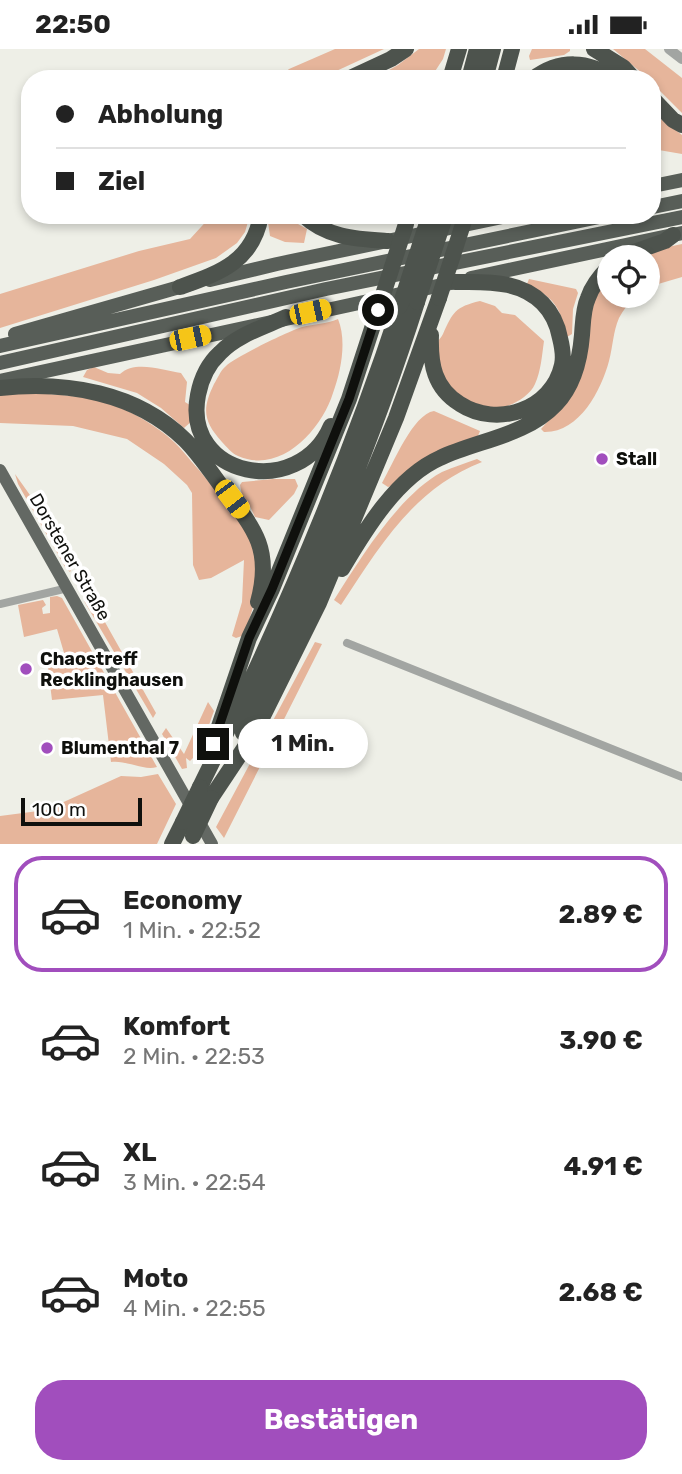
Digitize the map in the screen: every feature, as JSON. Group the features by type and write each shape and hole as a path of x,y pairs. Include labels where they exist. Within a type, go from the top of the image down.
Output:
{"highway":[{"path":"367,70 406,49"},
{"path":"452,70 458,49"},
{"path":"471,70 477,49"},
{"path":"487,70 493,49"},
{"path":"506,70 512,49"},
{"path":"594,49 626,70"},
{"path":"548,70 569,63 603,70"},
{"path":"661,106 682,125"},
{"path":"661,184 682,180"},
{"path":"661,205 682,201"},
{"path":"661,221 682,217"},
{"path":"180,287 218,274 235,262 253,238 258,224"},
{"path":"314,224 329,233 388,241"},
{"path":"206,793 219,723 249,638 322,469 353,388 406,224"},
{"path":"191,840 206,793 299,574 370,394 400,306 434,224"},
{"path":"206,793 271,673 356,472 417,302 435,224"},
{"path":"172,844 183,822 255,732 319,603 392,429 463,224"},
{"path":"0,339 180,287 469,224"},
{"path":"0,346 286,282 566,224"},
{"path":"0,363 326,289 647,224"},
{"path":"654,245 678,234"},
{"path":"0,381 678,234"},
{"path":"432,320 430,355 441,389 473,411 504,416 531,406 546,394 554,383 562,364 563,351 554,316 547,306 536,297 510,285 455,282"},
{"path":"319,603 389,499 423,467 441,457 515,431 544,415 556,403 566,391 577,368 587,299 597,282"},
{"path":"286,317 220,352 202,379 196,413 200,432 216,454 239,469 260,473 277,472 310,454 327,435 371,330"},
{"path":"0,388 32,386 113,396 150,413 186,442 256,534 264,559 263,583 249,627 249,638"}],"main road":[{"name":"Dorstener Straße","path":"0,470 212,844"}],"street":[{"path":"669,49 682,59"},
{"path":"0,604 68,588"},
{"path":"347,643 682,777"}],"shaded area":[{"path":"335,49 384,49 338,70 289,69"},
{"path":"419,49 446,49 436,70 389,70"},
{"path":"532,49 570,51 564,55 530,60"},
{"path":"613,49 645,49 682,78 682,113 661,92 661,70 638,70"},
{"path":"661,119 682,135 682,154 661,150"},
{"path":"204,224 247,224 237,243 216,258 0,328 0,294 139,251 190,239"},
{"path":"268,224 298,224 307,229 304,243 285,242 270,236"},
{"path":"682,244 682,277 660,283 660,249"},
{"path":"529,279 576,289 578,293 573,309 572,334 567,337 557,308 547,296 527,284"},
{"path":"597,292 597,308 625,308 615,329 605,373 594,397 578,418 568,426 544,432 541,429 549,420"},
{"path":"480,301 495,306 502,313 515,315 544,341 539,374 531,390 520,400 491,409 465,400 448,384 437,364 437,343 453,315 460,308"},
{"path":"338,319 342,356 333,393 320,421 298,445 284,454 254,460 233,453 211,428 206,415 210,393 222,370 239,357 286,334 302,327"},
{"path":"94,367 108,373 120,374 141,367 181,373 187,382 185,402 190,405 192,421 184,428 161,408 137,393 83,377 87,370"},
{"path":"27,392 80,397 118,407 154,426 183,452 238,520 255,553 258,574 256,596 242,636 232,636 242,602 244,560 211,578 199,580 193,565 192,493 187,485 164,464 127,439 73,426 0,423 0,393"},
{"path":"434,411 480,431 478,436 388,487 382,483 404,441 426,414"},
{"path":"477,459 482,462 436,487 417,504 400,521 341,605 334,600 382,529 411,496 442,472"},
{"path":"15,474 52,526 74,565 70,572 18,484"},
{"path":"295,479 298,486 294,494 269,520 255,517 247,500 243,500 240,485 242,482"},
{"path":"50,597 62,598 157,767 146,768 111,762 103,695 52,700 48,668 67,663 57,629 24,637 18,605 43,600 46,605 42,608 43,614 50,613"},
{"path":"92,599 156,713 153,718 84,601"},
{"path":"315,642 322,644 224,838 216,827"},
{"path":"208,702 214,711 205,737 195,756 190,761 186,758 187,768 182,769 162,734 166,728 184,754"},
{"path":"158,774 176,804 157,844 0,844 0,816 46,810 121,776"}],"place":[{"name":"Stall","path":"602,459"},
{"name":"Chaostreff Recklinghausen","path":"26,669"},
{"name":"Blumenthal 7","path":"47,748"}],"route":[{"path":"213,744 249,638 272,589 349,399 378,310"}]}
